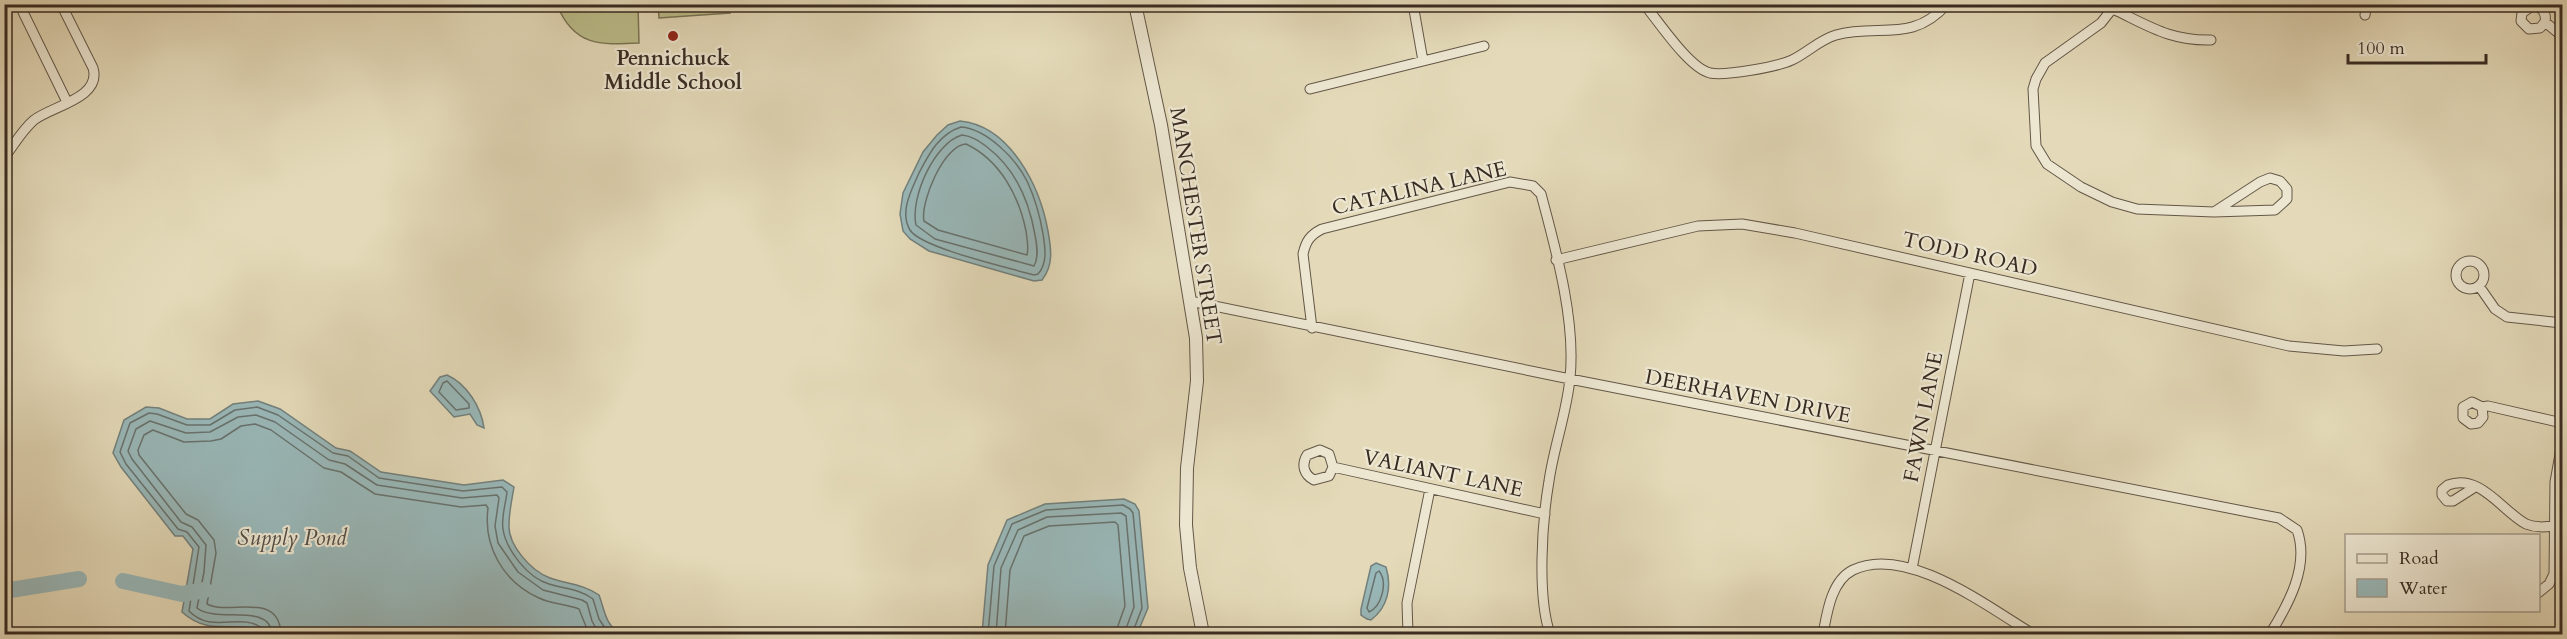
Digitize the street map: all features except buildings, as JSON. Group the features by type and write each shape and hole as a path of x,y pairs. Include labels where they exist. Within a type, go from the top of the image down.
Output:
{"street":[{"path":"22,4 23,12 67,102"},
{"path":"4,158 32,122 89,90 94,80 94,74 61,4"},
{"name":"MANCHESTER STREET","path":"1135,4 1161,125 1196,338 1197,366 1186,474 1186,525 1190,568 1203,634"},
{"path":"1413,4 1424,61"},
{"path":"1644,4 1695,65 1713,74 1784,63 1822,41 1842,34 1911,29 1934,18 1947,4"},
{"path":"2365,15 2367,4"},
{"path":"2211,40 2174,37 2114,6 2101,22 2045,63 2036,79 2034,89 2034,131 2040,155 2057,172 2081,187 2124,206 2137,209 2214,212 2275,210 2286,199 2287,189 2280,181 2265,179 2214,212"},
{"path":"2545,22 2562,36"},
{"path":"1310,89 1484,46"},
{"name":"CATALINA LANE","path":"1312,328 1304,254 1306,243 1312,234 1322,229 1500,184 1522,182 1533,186 1541,194 1570,320 1570,379 1549,481 1545,514 1542,598 1550,634"},
{"name":"TODD ROAD","path":"1556,260 1698,226 1742,224 1795,233 2289,346 2344,351 2377,349"},
{"name":"FAWN LANE","path":"1912,568 1970,273"},
{"path":"2479,286 2494,309 2507,317 2517,320 2562,323"},
{"name":"DEERHAVEN DRIVE","path":"1190,301 1312,328 2270,516 2289,523 2297,530 2301,550 2293,593 2270,634"},
{"path":"2482,407 2488,406 2562,423"},
{"path":"2540,591 2549,584 2554,574 2555,482 2562,443"},
{"name":"VALIANT LANE","path":"1333,467 1545,514"},
{"path":"2475,487 2492,496 2526,524 2543,528 2555,526"},
{"path":"1408,634 1407,603 1430,489"},
{"path":"1823,634 1829,601 1841,581 1852,570 1874,565 1912,568 1954,586 2033,634"}],"green space":[{"path":"557,5 638,5 639,43 600,43 580,36 571,29"},
{"path":"658,5 730,5 730,13 659,18"}],"water":[{"path":"960,121 978,125 994,134 1008,146 1030,178 1044,214 1050,244 1050,262 1042,280 1034,281 929,251 910,239 903,231 900,214 903,193 923,152 948,125"},
{"path":"447,375 461,384 472,397 480,412 484,428 477,425 470,414 454,417 430,391 440,377"},
{"name":"Supply Pond","path":"258,401 280,409 336,448 350,451 381,472 464,485 503,480 514,487 509,525 512,541 522,556 543,575 599,595 609,622 621,634 262,634 243,627 214,626 193,620 182,612 193,549 183,536 175,536 121,467 113,453 124,420 146,407 159,408 187,419 210,419 233,404"},
{"path":"1124,499 1135,504 1139,511 1148,608 1137,634 982,634 988,565 1007,520 1045,504"},
{"path":"1376,563 1386,567 1389,582 1385,603 1371,620 1361,615 1361,609 1371,566"}],"waterway":[{"path":"4,591 79,579"},
{"path":"123,581 182,594 205,590"}],"place":[{"name":"Pennichuck Middle School","path":"673,36"}]}
